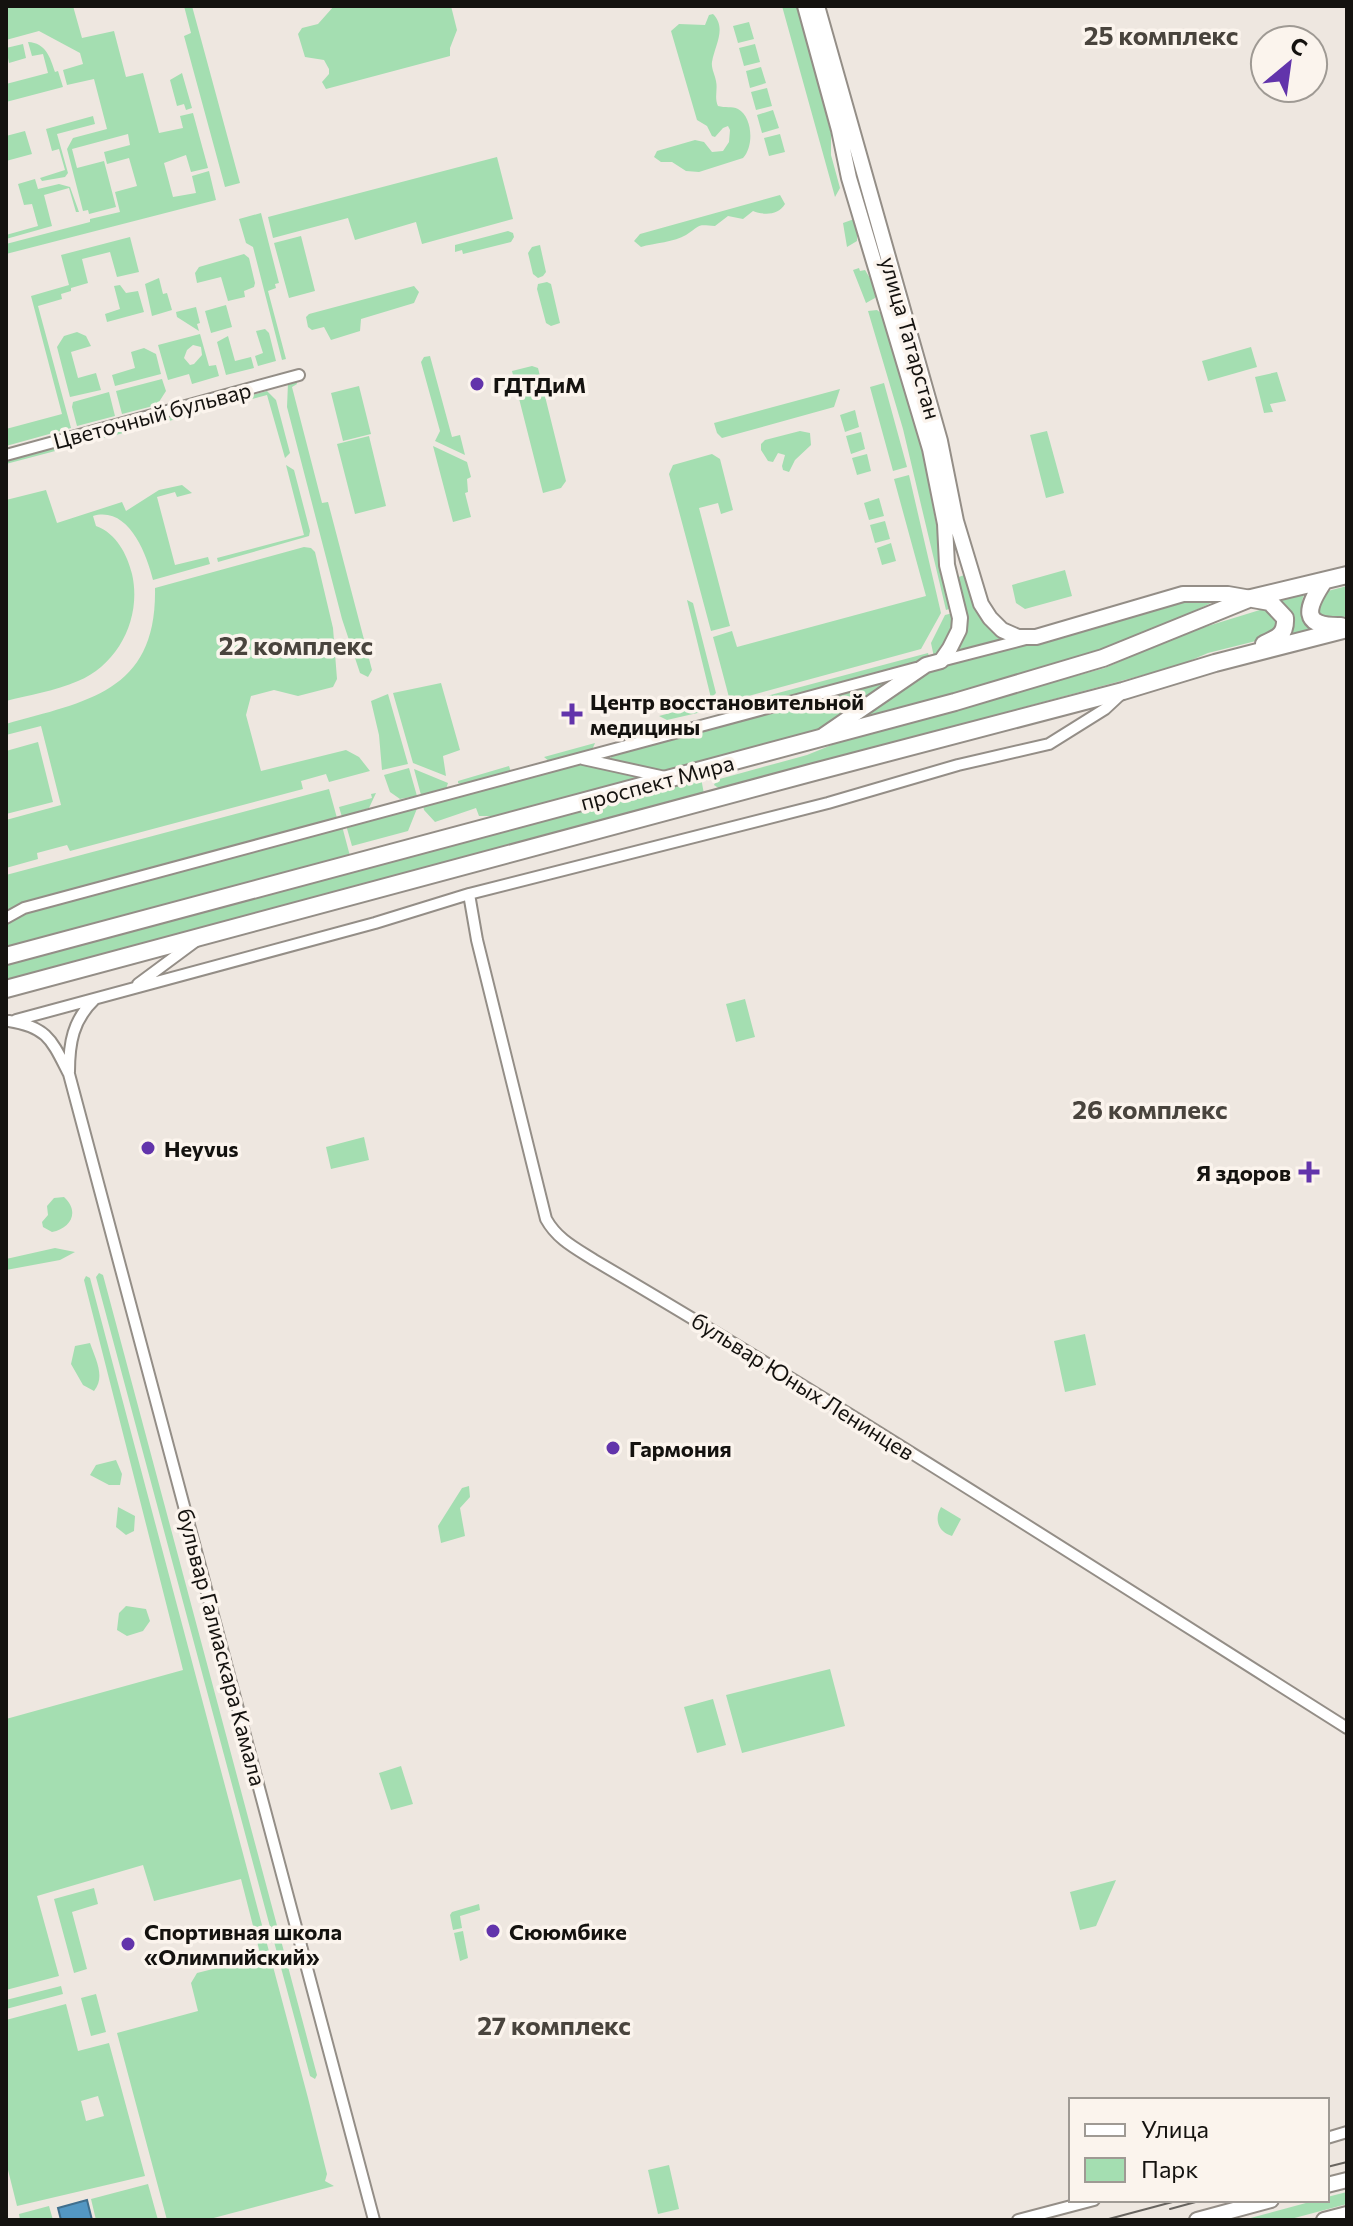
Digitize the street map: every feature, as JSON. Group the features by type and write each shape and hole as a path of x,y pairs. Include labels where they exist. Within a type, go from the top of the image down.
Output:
{"main road":[{"name":"проспект Мира","path":"6,956 819,739 1103,658 1251,598 1347,575"},
{"path":"1324,581 1312,598 1310,613 1315,622 1323,627 1347,628"},
{"path":"1215,663 1279,638 1283,632 1285,618 1281,611 1270,602 1251,598"},
{"name":"проспект Мира","path":"6,989 1123,691 1347,628"},
{"path":"716,766 710,773 708,784 715,793 724,796"}],"street":[{"name":"улица Татарстан","path":"805,6 849,178 930,449 945,524 947,565 960,618 956,638 933,663"},
{"name":"улица Татарстан","path":"817,6 940,441 956,521 981,604 1002,630 1018,637 1036,637"},
{"name":"Цветочный бульвар","path":"6,455 299,375"},
{"path":"947,565 959,570 970,561"},
{"path":"6,918 24,908 1036,637 1183,594 1228,594 1251,598"},
{"path":"819,739 933,663"},
{"path":"8,1022 375,923 469,894 828,803 958,765 1049,744 1105,709 1123,691"},
{"path":"578,758 671,778"},
{"name":"бульвар Юных Ленинцев","path":"469,894 477,940 546,1219 553,1231 1172,1615 1347,1728"},
{"path":"133,987 203,936"},
{"path":"69,1074 69,1050 78,1017 95,999"},
{"path":"8,1022 38,1028 55,1047 69,1074"},
{"name":"бульвар Галиаскара Камала","path":"69,1074 374,2220"},
{"path":"1018,2220 1086,2202"},
{"path":"1197,2220 1264,2202"},
{"path":"1324,2220 1347,2214"}],"green space":[{"path":"73,6 82,38 114,31 126,77 143,73 159,133 183,128 180,116 193,113 208,168 191,172 186,155 164,163 173,197 196,193 192,176 209,171 216,200 6,254 6,244 120,212 115,192 137,186 129,158 107,164 104,152 130,145 128,134 72,149 77,168 104,161 116,207 89,214 88,210 83,211 67,149 73,138 107,129 94,79 67,85 63,70 83,64 80,53 39,31 6,40 6,8"},
{"path":"184,6 192,6 240,183 225,187 184,36 191,33"},
{"path":"334,6 451,6 457,30 450,56 326,89 322,82 329,69 324,60 305,57 298,34 302,28 318,24"},
{"path":"782,6 797,6 831,133 831,155 840,188 835,197"},
{"path":"713,14 720,31 712,64 717,103 718,106 736,108 747,118 749,147 743,158 699,172 686,171 672,162 661,162 654,157 657,151 695,140 704,142 712,152 723,151 729,142 730,130 728,126 723,128 715,137 707,126 697,120 671,31 679,24 705,25 709,15"},
{"path":"749,22 754,39 738,43 733,26"},
{"path":"28,42 39,45 46,52 55,72 58,71 63,87 6,102 6,84 48,73 43,54 32,56"},
{"path":"23,44 26,58 9,63 6,48"},
{"path":"755,44 760,62 744,66 739,48"},
{"path":"761,67 766,83 750,88 746,71"},
{"path":"182,73 192,108 186,110 184,104 177,106 170,80"},
{"path":"767,88 772,106 756,110 751,92"},
{"path":"773,110 779,128 762,133 757,115"},
{"path":"93,116 95,124 57,134 68,173 65,177 42,181 40,178 65,170 59,149 52,151 46,129"},
{"path":"25,131 32,154 6,161 6,136"},
{"path":"780,134 785,152 769,156 764,138"},
{"path":"497,157 513,219 422,244 416,222 355,240 348,218 273,238 268,217"},
{"path":"35,179 38,189 59,184 70,187 79,212 76,212 69,188 44,195 52,226 6,239 6,235 38,226 32,204 24,205 18,184"},
{"path":"780,195 785,204 774,213 753,211 743,219 728,216 715,226 699,226 670,241 641,247 634,241 640,234"},
{"path":"261,213 279,283 268,291 286,359 282,360 253,247 246,243 239,219"},
{"path":"857,218 857,241 847,247 843,223"},
{"path":"508,231 513,233 511,242 463,254 462,250 455,252 455,245"},
{"path":"301,236 315,291 289,298 274,243"},
{"path":"130,237 139,272 117,277 110,252 82,259 88,283 61,294 62,299 38,306 71,428 6,446 6,429 62,414 31,296 69,285 61,255"},
{"path":"540,245 546,272 538,278 533,274 528,253 532,247"},
{"path":"244,254 249,258 255,283 254,287 244,291 245,297 228,301 221,277 197,283 195,273 199,267"},
{"path":"859,268 860,271 865,270 877,290 875,298 866,303 853,270"},
{"path":"159,278 172,310 152,316 145,284"},
{"path":"538,284 551,284 560,323 551,326 546,323 537,289"},
{"path":"120,285 126,293 138,291 144,312 107,322 105,314 120,309 114,286"},
{"path":"414,286 419,292 414,303 361,319 360,331 331,340 324,327 312,330 308,327 306,317 309,314"},
{"path":"226,305 232,327 211,333 205,311"},
{"path":"196,307 199,331 177,317 176,312"},
{"path":"877,310 882,314 922,449 952,608 946,610 903,429 868,311"},
{"path":"265,329 269,333 276,361 258,366 255,356 263,353 256,331"},
{"path":"77,332 86,336 91,346 71,352 78,378 96,373 101,390 70,397 57,347 64,336"},
{"path":"200,334 209,366 216,365 219,376 192,384 189,374 168,380 158,345","holes":["193,345 201,347 202,355 190,365 184,358 187,350"]},
{"path":"228,336 235,361 251,357 254,368 226,375 217,342"},
{"path":"1251,347 1257,367 1208,381 1202,361"},
{"path":"144,348 156,354 161,374 115,386 112,375 135,368 131,352"},
{"path":"430,356 452,437 460,435 465,455 435,441 440,431 421,362 424,357"},
{"path":"532,366 538,368 566,481 561,488 543,493 512,371"},
{"path":"1277,372 1286,401 1270,404 1273,412 1264,413 1255,377"},
{"path":"162,379 166,391 157,405 122,414 116,391"},
{"path":"296,380 297,384 292,387 322,503 328,502 372,670 368,677 360,673 342,619 287,407 288,383"},
{"path":"884,383 907,467 893,471 870,387"},
{"path":"359,386 371,434 343,441 331,393"},
{"path":"840,389 834,407 722,438 717,433 714,423"},
{"path":"267,391 276,400 290,453 285,458 267,395 6,464 6,461"},
{"path":"109,392 115,416 77,426 73,402"},
{"path":"855,410 859,427 845,432 840,415"},
{"path":"800,431 810,433 811,445 795,460 789,472 782,466 785,455 778,453 773,462 768,461 761,450 765,440"},
{"path":"1047,431 1064,493 1046,498 1030,435"},
{"path":"861,432 865,449 851,454 846,436"},
{"path":"369,436 386,506 355,514 337,444"},
{"path":"433,446 467,462 471,477 467,479 468,492 465,493 471,517 453,522"},
{"path":"712,454 720,459 733,510 721,514 718,503 699,508 730,626 711,631 669,474 673,465"},
{"path":"867,454 871,471 857,475 852,458"},
{"path":"286,465 294,470 309,536 218,562 217,558 304,535"},
{"path":"909,475 941,613 921,649 730,701 713,637 732,631 737,647 926,596 894,479"},
{"path":"182,485 192,493 177,497 175,492 157,497 175,565 208,557 210,564 153,580 146,557 126,524 105,515 93,516 96,526 120,545 132,574 134,606 124,637 116,651 93,673 60,688 6,701 6,500 46,490 57,523 122,502 126,511 159,490"},
{"path":"879,498 884,516 869,520 864,503"},
{"path":"885,521 890,539 875,543 870,525"},
{"path":"891,543 896,561 882,565 877,548"},
{"path":"304,547 315,552 333,628 337,679 333,687 298,696 274,690 251,696 246,715 261,771 346,750 359,757 370,771 329,782 326,774 301,781 303,789 70,851 67,845 37,853 38,859 6,868 6,820 61,805 41,726 6,735 6,724 90,698 130,671 144,650 153,623 155,588"},
{"path":"1065,570 1072,596 1025,609 1016,603 1012,585"},
{"path":"967,574 986,623 1008,640 955,653 963,636 956,578"},
{"path":"1347,586 1347,616 1331,620 1318,615 1315,605 1324,592"},
{"path":"1306,590 1303,612 1315,631 1287,638 1290,616 1278,600"},
{"path":"687,600 693,603 716,693 711,698"},
{"path":"1213,602 1150,632 1078,660 857,720 930,669 1159,607"},
{"path":"1269,609 1280,623 1268,638 1208,653 1180,665 720,789 714,785 716,780 807,755 849,738 1105,668 1182,634"},
{"path":"953,613 951,632 934,657 931,643 945,615"},
{"path":"928,653 930,659 738,712 729,706"},
{"path":"899,678 829,727 663,772 610,759 612,755"},
{"path":"441,683 460,750 443,756 446,776 413,763 393,693"},
{"path":"388,694 408,764 382,770 379,735 371,701"},
{"path":"715,701 719,703 719,708 667,720 659,716"},
{"path":"38,742 53,802 6,814 6,751"},
{"path":"595,743 592,750 550,762 544,757"},
{"path":"579,763 642,777 500,816 479,816 476,808 435,822 424,810 423,805"},
{"path":"509,766 511,772 463,785 458,783 458,781"},
{"path":"409,768 417,796 400,799 390,792 384,775"},
{"path":"414,769 448,783 446,789 421,795"},
{"path":"701,778 704,794 6,981 6,964"},
{"path":"329,789 337,818 21,904 6,913 6,875"},
{"path":"376,793 369,808 342,817 339,807 372,798 371,794"},
{"path":"418,806 408,831 352,846 346,825"},
{"path":"342,826 350,856 6,948 6,923 25,911"},
{"path":"745,999 755,1037 736,1042 726,1004"},
{"path":"364,1137 369,1160 331,1169 326,1147"},
{"path":"64,1197 72,1208 71,1219 64,1227 52,1232 43,1227 42,1222 48,1215 47,1206 54,1198"},
{"path":"55,1248 75,1252 60,1260 6,1270 6,1259"},
{"path":"99,1273 103,1275 317,2075 315,2079 310,2076 96,1277"},
{"path":"86,1276 90,1278 308,2098 327,2174 325,2181 334,2186 206,2220 167,2220 117,2033 198,2011 191,1983 197,1973 261,1957 241,1879 154,1901 143,1865 37,1896 59,1976 6,1990 6,1719 183,1670 84,1280"},
{"path":"1085,1334 1096,1385 1065,1392 1054,1341"},
{"path":"90,1343 99,1374 94,1391 83,1385 71,1364 75,1346"},
{"path":"116,1460 122,1474 120,1485 109,1485 90,1475 96,1465"},
{"path":"469,1486 470,1497 460,1508 465,1536 441,1543 438,1526 462,1488"},
{"path":"118,1507 135,1516 134,1531 126,1535 116,1527"},
{"path":"941,1507 961,1519 952,1536 943,1531 939,1524"},
{"path":"126,1606 146,1609 150,1621 143,1631 127,1636 117,1630 119,1613"},
{"path":"830,1669 845,1726 742,1753 726,1695"},
{"path":"713,1699 726,1745 697,1753 684,1707"},
{"path":"401,1766 413,1804 391,1810 379,1773"},
{"path":"1116,1880 1096,1926 1080,1930 1070,1892"},
{"path":"94,1888 98,1904 72,1912 87,1969 74,1973 54,1899"},
{"path":"479,1904 480,1910 460,1916 462,1928 453,1930 452,1912"},
{"path":"463,1931 468,1958 460,1961 454,1933"},
{"path":"61,1986 63,1994 6,2009 6,2000"},
{"path":"96,1994 106,2032 91,2036 81,1998"},
{"path":"66,2004 78,2051 109,2043 145,2176 17,2206 6,2162 6,2020","holes":["98,2096 104,2116 86,2121 81,2101"]},
{"path":"669,2165 679,2209 658,2214 648,2170"},
{"path":"148,2184 158,2220 96,2220 91,2199"},
{"path":"1347,2192 1347,2204 1287,2220 1243,2220 1310,2202 1329,2202 1329,2196"},
{"path":"49,2206 53,2220 20,2220 19,2214"}],"water":[{"path":"87,2200 92,2220 61,2220 58,2208"}],"tram line":[{"path":"1329,2166 1347,2162"},
{"path":"1105,2220 1172,2202"},
{"path":"1170,2209 1196,2202"}],"place":[{"name":"ГДТДиМ","path":"477,384"},
{"name":"Центр восстановительной медицины","path":"572,714"},
{"name":"Heyvus","path":"148,1148"},
{"name":"Я здоров","path":"1309,1172"},
{"name":"Гармония","path":"613,1448"},
{"name":"Сююмбике","path":"493,1931"},
{"name":"Спортивная школа «Олимпийский»","path":"128,1944"}],"district":[{"name":"25 комплекс","path":"1161,34"},
{"name":"22 комплекс","path":"296,644"},
{"name":"26 комплекс","path":"1150,1108"},
{"name":"27 комплекс","path":"554,2024"}]}
